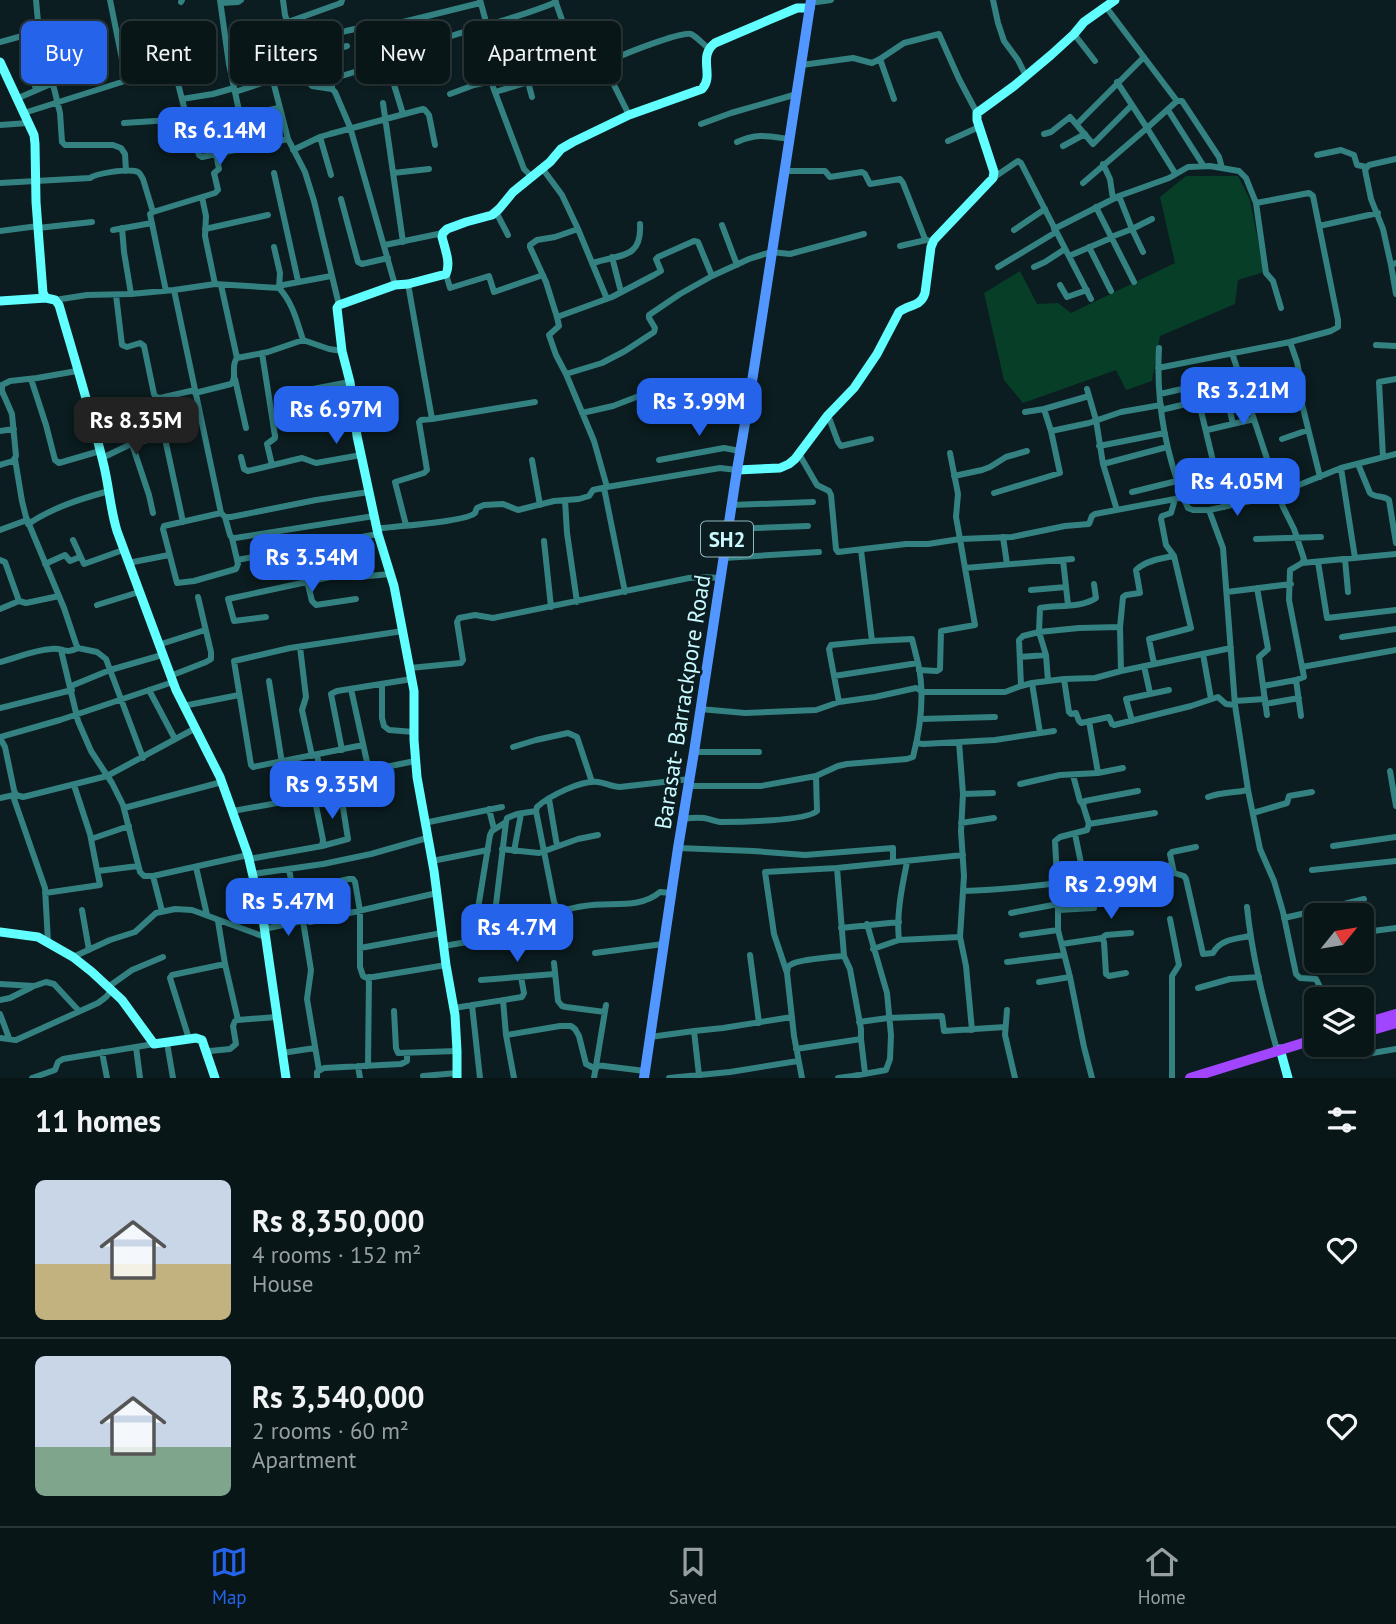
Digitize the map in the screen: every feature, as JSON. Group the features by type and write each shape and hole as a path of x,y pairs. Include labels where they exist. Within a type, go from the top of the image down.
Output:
{"highway":[{"path":"1374,1020 1396,1014"},
{"path":"1374,1029 1396,1023"},
{"path":"1190,1078 1304,1043"}],"main road":[{"name":"Barasat- Barrackpore Road","path":"644,1074 810,4"}],"street":[{"path":"36,0 39,21"},
{"path":"0,125 26,118 58,102 125,81 110,0"},
{"path":"241,0 220,2 229,64 247,148"},
{"path":"283,0 288,21"},
{"path":"291,21 341,3 342,0"},
{"path":"385,246 443,233 456,225 492,215 513,192 550,162 561,149 629,115 705,86 706,56 708,48 715,43 799,7 831,0"},
{"path":"993,0 1003,39 1026,76"},
{"path":"977,113 1026,76 1084,22 1115,0"},
{"path":"402,21 480,1 486,21"},
{"path":"498,21 536,11 556,1 563,21"},
{"path":"1105,7 1177,101 1182,101 1221,160 1222,168"},
{"path":"621,56 684,34 692,35 708,48"},
{"path":"802,65 853,58 872,63 904,43 939,34 977,113 994,172 993,178"},
{"path":"1074,34 1095,61"},
{"path":"0,42 21,36"},
{"path":"342,47 346,46"},
{"path":"1077,124 1144,57"},
{"path":"880,59 894,99"},
{"path":"0,62 35,144 42,288 50,299 59,305 101,454 123,550 171,679 222,782 249,857 265,933 286,1078"},
{"path":"356,72 332,80 332,89 350,129 395,285"},
{"path":"1117,82 1175,173"},
{"path":"34,84 36,90"},
{"path":"16,99 51,84"},
{"path":"53,84 61,113 61,138 65,145 113,145 121,148 125,154 126,171"},
{"path":"178,84 200,157 288,139"},
{"path":"182,99 258,84"},
{"path":"274,84 288,139 305,172 314,201 339,305 337,308 342,351 350,382 357,436 377,531 394,586 414,691 415,761 454,1008 457,1051 457,1076 423,1076"},
{"path":"310,84 332,89"},
{"path":"394,84 403,114"},
{"path":"450,94 478,84"},
{"path":"493,84 524,169 532,177"},
{"path":"495,92 521,84"},
{"path":"529,84 532,97"},
{"path":"614,84 629,115"},
{"path":"702,124 797,94"},
{"path":"1083,183 1177,101"},
{"path":"383,103 403,242"},
{"path":"1044,134 1051,132 1070,117 1093,144 1132,105"},
{"path":"166,291 150,214 218,191 215,173 219,167 209,124 278,107"},
{"path":"293,149 320,137 425,110 429,115 435,145"},
{"path":"1168,110 1203,165"},
{"path":"124,123 187,119"},
{"path":"948,141 979,127"},
{"path":"1063,146 1084,134"},
{"path":"737,142 759,135 789,139"},
{"path":"320,137 331,175"},
{"path":"1317,155 1343,150 1354,155 1357,165 1367,167 1396,159"},
{"path":"900,246 929,241 993,178 1018,161 1091,299"},
{"path":"1103,164 1143,252"},
{"path":"998,268 1055,230 1116,197 1169,178 1188,167 1203,165 1234,169 1246,178 1256,203 1266,273 1273,281 1281,307"},
{"path":"1367,167 1365,170 1371,199 1378,213 1393,264 1396,295"},
{"path":"542,168 562,195 607,299"},
{"path":"393,173 429,169"},
{"path":"0,183 90,178 96,174 135,171 141,174 153,212"},
{"path":"237,560 406,525 472,515 477,508 484,505 503,504 518,510 579,499 589,496 593,490 605,487 720,468 780,468 789,464 828,415 854,388 877,354 899,312 918,305 922,300 925,293 929,241 900,179 870,184 862,172 830,177 825,171 784,171"},
{"path":"274,173 298,281"},
{"path":"1158,368 1290,342 1338,327 1312,194 1256,203"},
{"path":"202,197 206,216 205,236 237,358 234,364 235,379 246,428"},
{"path":"341,199 358,262 362,264 388,258"},
{"path":"1096,207 1134,282"},
{"path":"1014,230 1045,209"},
{"path":"496,212 508,236"},
{"path":"1319,226 1378,213"},
{"path":"205,229 268,215"},
{"path":"1069,256 1152,219"},
{"path":"0,231 92,222"},
{"path":"113,230 152,223"},
{"path":"593,263 629,254 635,249 641,233 640,224"},
{"path":"722,225 737,265"},
{"path":"122,228 131,294"},
{"path":"578,229 537,240 530,245 557,317 558,326 549,337 594,441 625,592"},
{"path":"443,233 448,262 446,274 450,288 489,276 494,292 543,275"},
{"path":"566,374 603,363 654,332 649,315 712,276 771,252 790,254 864,234"},
{"path":"557,317 607,299 660,272 656,259 658,257 696,241 712,276"},
{"path":"274,247 280,274 279,288 293,310 303,340"},
{"path":"1089,247 1111,291"},
{"path":"1034,267 1065,248"},
{"path":"612,257 621,292"},
{"path":"339,305 395,285 446,274"},
{"path":"0,301 131,294 218,285 279,288 298,281 331,276"},
{"path":"408,284 432,419"},
{"path":"1060,285 1067,298 1087,290"},
{"path":"174,290 223,515 238,564 236,569 216,576 180,584 175,580 164,526 223,515 231,517 369,492"},
{"path":"116,295 122,345 127,347 140,343 144,346 183,522"},
{"path":"237,358 262,354 303,340 342,351"},
{"path":"1290,342 1297,362 1302,388 1301,400 1320,477"},
{"path":"1376,345 1396,346"},
{"path":"1159,348 1161,408 1167,447 1188,508"},
{"path":"262,354 275,436 267,444 272,465"},
{"path":"1232,354 1283,507 1294,529 1304,559 1302,563"},
{"path":"77,371 10,381 1,387 12,414 15,459 22,502 79,648"},
{"path":"31,379 55,460 59,463 101,454 164,435"},
{"path":"156,397 231,384 235,379"},
{"path":"1383,457 1379,382 1396,379"},
{"path":"300,408 302,391 350,382"},
{"path":"582,413 662,392 751,388"},
{"path":"1160,394 1195,388 1224,507"},
{"path":"1051,431 1089,423 1121,412 1161,408 1244,390"},
{"path":"1025,412 1044,410 1088,393 1096,420 1103,464 1117,510"},
{"path":"1226,394 1233,424"},
{"path":"406,525 395,482 424,474 427,470 419,422 421,419 536,402"},
{"path":"994,493 1060,473 1044,410"},
{"path":"828,415 841,446 871,439"},
{"path":"1207,430 1254,419"},
{"path":"0,431 14,429"},
{"path":"1282,439 1308,430"},
{"path":"1099,446 1165,433"},
{"path":"132,444 153,513"},
{"path":"1103,464 1167,447"},
{"path":"659,460 724,448 740,451"},
{"path":"954,476 982,470 1006,457 1027,450"},
{"path":"834,676 918,666 937,671 940,669 941,631 975,625 956,517 958,494 950,453"},
{"path":"799,454 817,485 831,495 836,551 1003,537 1089,524 1093,515 1183,497"},
{"path":"1154,664 1149,639 1191,628 1174,556 1166,545 1160,520 1162,516 1188,508 1209,510 1279,493 1341,468 1396,454"},
{"path":"241,457 246,471 302,458 316,463 361,455"},
{"path":"0,465 15,459"},
{"path":"532,460 540,505"},
{"path":"1358,464 1370,494 1386,497 1390,503 1396,542"},
{"path":"1341,468 1355,558"},
{"path":"1132,492 1177,481"},
{"path":"0,530 28,522 74,501 109,491"},
{"path":"1171,513 1175,499"},
{"path":"565,500 577,602"},
{"path":"732,505 813,502"},
{"path":"1209,510 1223,548 1235,703 1260,849 1274,881 1296,974 1300,978 1316,979 1320,987"},
{"path":"232,538 374,516"},
{"path":"729,529 808,526"},
{"path":"1003,537 1007,564"},
{"path":"1256,539 1321,537"},
{"path":"73,540 82,563 85,564 123,550"},
{"path":"544,541 551,607"},
{"path":"861,550 872,641"},
{"path":"724,558 819,552"},
{"path":"1263,686 1303,678 1289,600 1291,569 1302,563 1396,554"},
{"path":"45,564 65,555 70,561 80,557"},
{"path":"128,563 169,555"},
{"path":"1122,671 1119,627 1123,597 1140,593 1136,570 1143,564 1174,556"},
{"path":"965,568 1072,559"},
{"path":"1345,559 1348,592"},
{"path":"0,560 5,562 19,601"},
{"path":"1063,560 1068,606"},
{"path":"1318,562 1327,618 1396,610"},
{"path":"266,617 234,621 228,599 344,574 361,577 390,574"},
{"path":"410,668 461,663 463,660 457,622 459,618 475,615 493,618 689,578 721,578"},
{"path":"307,581 312,601 317,605 356,598"},
{"path":"1048,681 1046,655 1039,632 1040,608 1095,600 1094,584"},
{"path":"1227,592 1291,584"},
{"path":"1031,590 1066,587"},
{"path":"1257,588 1268,649 1259,655 1267,715"},
{"path":"97,605 139,592"},
{"path":"0,609 19,601 26,603 59,596"},
{"path":"48,942 43,881 4,760 5,747 0,738 149,690 211,659 198,597"},
{"path":"1021,686 1021,637 1039,632 1119,627"},
{"path":"1342,637 1396,629"},
{"path":"158,645 205,630"},
{"path":"363,745 257,767 251,765 234,662 277,651 403,632"},
{"path":"671,893 660,892 653,899 625,904 586,905 558,910 554,902 537,807 568,789 592,782 620,787 689,783 761,786 816,776 847,764 912,757 923,692 912,639 831,645 829,649 839,702"},
{"path":"300,647 306,691 302,710 324,793"},
{"path":"0,662 47,649 69,652 79,648 102,654 143,758"},
{"path":"700,709 745,713 816,710 839,702 911,688 923,692 1005,692 1032,683 1095,678 1231,648"},
{"path":"61,650 76,715 91,751 117,791 124,808 138,866 144,876 322,846 348,839 341,796 324,793 233,811"},
{"path":"1302,667 1396,650"},
{"path":"1203,654 1211,699"},
{"path":"0,708 71,688 110,670 162,655"},
{"path":"1020,657 1046,655"},
{"path":"1144,666 1150,693"},
{"path":"342,750 331,694 412,679"},
{"path":"1064,679 1069,712 1076,713 1080,722 1109,717 1114,725 1197,705 1218,697 1226,704 1299,698"},
{"path":"1296,680 1301,716"},
{"path":"269,681 288,801"},
{"path":"1032,683 1040,733"},
{"path":"382,684 384,726 389,730 414,732"},
{"path":"351,689 369,771"},
{"path":"149,690 175,739"},
{"path":"1132,721 1126,699 1169,690"},
{"path":"183,706 239,695"},
{"path":"919,719 995,717"},
{"path":"1089,721 1098,773"},
{"path":"0,798 15,795 23,797 107,776 194,729"},
{"path":"916,743 995,740 1054,731"},
{"path":"513,747 573,734 577,737 592,782"},
{"path":"959,742 964,876 960,937 972,1030"},
{"path":"694,752 758,752"},
{"path":"322,780 415,761"},
{"path":"1020,784 1060,775 1098,773 1123,768"},
{"path":"1390,771 1396,806"},
{"path":"1073,775 1089,824 1087,831 1060,837 1055,841 1058,930 1091,1078"},
{"path":"682,819 703,818 717,822 796,818 817,813 816,776"},
{"path":"124,808 222,782"},
{"path":"45,893 98,886 100,883 91,839 74,785"},
{"path":"1208,797 1222,792 1248,790"},
{"path":"1083,805 1087,800 1138,791"},
{"path":"1253,813 1285,804 1289,796 1312,792"},
{"path":"963,794 993,793"},
{"path":"314,796 322,846"},
{"path":"549,799 557,846"},
{"path":"424,823 502,807"},
{"path":"489,809 494,829"},
{"path":"444,946 467,942 488,934 493,929 506,822 510,816 536,811"},
{"path":"1089,824 1154,813"},
{"path":"514,850 521,814"},
{"path":"961,823 994,818"},
{"path":"473,939 490,835 494,829 506,822"},
{"path":"91,839 129,826"},
{"path":"1075,834 1084,878"},
{"path":"502,849 544,852 578,839 598,835"},
{"path":"1333,846 1396,837"},
{"path":"253,874 371,854 427,838"},
{"path":"1196,847 1171,853 1175,874 1186,879 1203,954 1213,953 1216,946 1223,942 1250,936"},
{"path":"678,848 805,855 893,848 893,862"},
{"path":"432,861 488,850"},
{"path":"801,869 805,855"},
{"path":"802,1078 787,973 774,934 765,872 907,862 962,855"},
{"path":"1312,870 1396,861"},
{"path":"899,940 901,894 907,862"},
{"path":"962,891 1058,882 1172,865"},
{"path":"98,871 138,866"},
{"path":"196,867 207,915"},
{"path":"837,868 844,956 850,969 865,1073"},
{"path":"289,869 305,921 311,970 307,999 319,1070 317,1078"},
{"path":"153,876 162,911"},
{"path":"258,899 353,879 360,911 363,976 446,965"},
{"path":"73,957 135,932 151,916 162,911 184,909 265,933 305,921 437,893"},
{"path":"1284,918 1364,899"},
{"path":"1011,913 1058,907 1094,908"},
{"path":"1247,907 1260,989 1288,1078"},
{"path":"82,910 89,950"},
{"path":"1170,919 1179,965 1172,975 1172,1078"},
{"path":"218,921 238,1020"},
{"path":"841,928 899,922"},
{"path":"838,1078 886,1070 890,1059 887,993 867,924"},
{"path":"1374,931 1396,928"},
{"path":"1022,935 1058,930"},
{"path":"0,932 38,937 73,957 110,988 136,1018 153,1044"},
{"path":"360,948 442,933"},
{"path":"1062,944 1131,933"},
{"path":"873,949 899,940 960,937"},
{"path":"1102,938 1106,974 1109,976 1126,973"},
{"path":"595,953 663,944"},
{"path":"750,955 759,1023"},
{"path":"1007,962 1064,955"},
{"path":"787,973 792,964 844,956"},
{"path":"0,1038 16,1040 103,1000 110,988 127,972 163,957"},
{"path":"554,963 558,1002 562,1006 605,1009 594,1078"},
{"path":"189,1039 170,978 172,975 225,964"},
{"path":"481,980 555,974"},
{"path":"368,1066 369,977"},
{"path":"454,1008 519,998 524,995 521,977"},
{"path":"1039,982 1070,977"},
{"path":"1198,988 1230,979 1259,977"},
{"path":"0,1006 0,999 10,998 46,982 54,984 79,1011"},
{"path":"0,985 34,986"},
{"path":"503,1000 514,1078"},
{"path":"472,1005 480,1078"},
{"path":"1007,1010 1007,1049 1015,1078"},
{"path":"394,1011 396,1052 407,1054 457,1051"},
{"path":"0,1014 9,1040"},
{"path":"859,1022 942,1016 944,1031 1005,1027"},
{"path":"207,1050 230,1049 235,1046 235,1021 277,1017"},
{"path":"650,1037 792,1017"},
{"path":"506,1035 571,1026 577,1032 586,1064 644,1074"},
{"path":"694,1031 699,1076"},
{"path":"60,1078 58,1062 63,1059 199,1038 207,1050 215,1078"},
{"path":"796,1049 861,1039"},
{"path":"167,1043 173,1078"},
{"path":"136,1047 140,1078"},
{"path":"282,1053 315,1048"},
{"path":"1374,1053 1396,1049"},
{"path":"102,1052 107,1078"},
{"path":"319,1070 404,1063 407,1061 407,1054"},
{"path":"669,1078 799,1061"},
{"path":"358,1066 360,1078"},
{"path":"32,1078 57,1069"}],"shaded area":[{"path":"1186,176 1238,176 1250,200 1264,272 1238,280 1235,304 1160,336 1152,381 1126,390 1116,370 1023,403 1004,380 984,293 1020,271 1037,304 1058,303 1071,313 1175,263 1160,197"}]}
